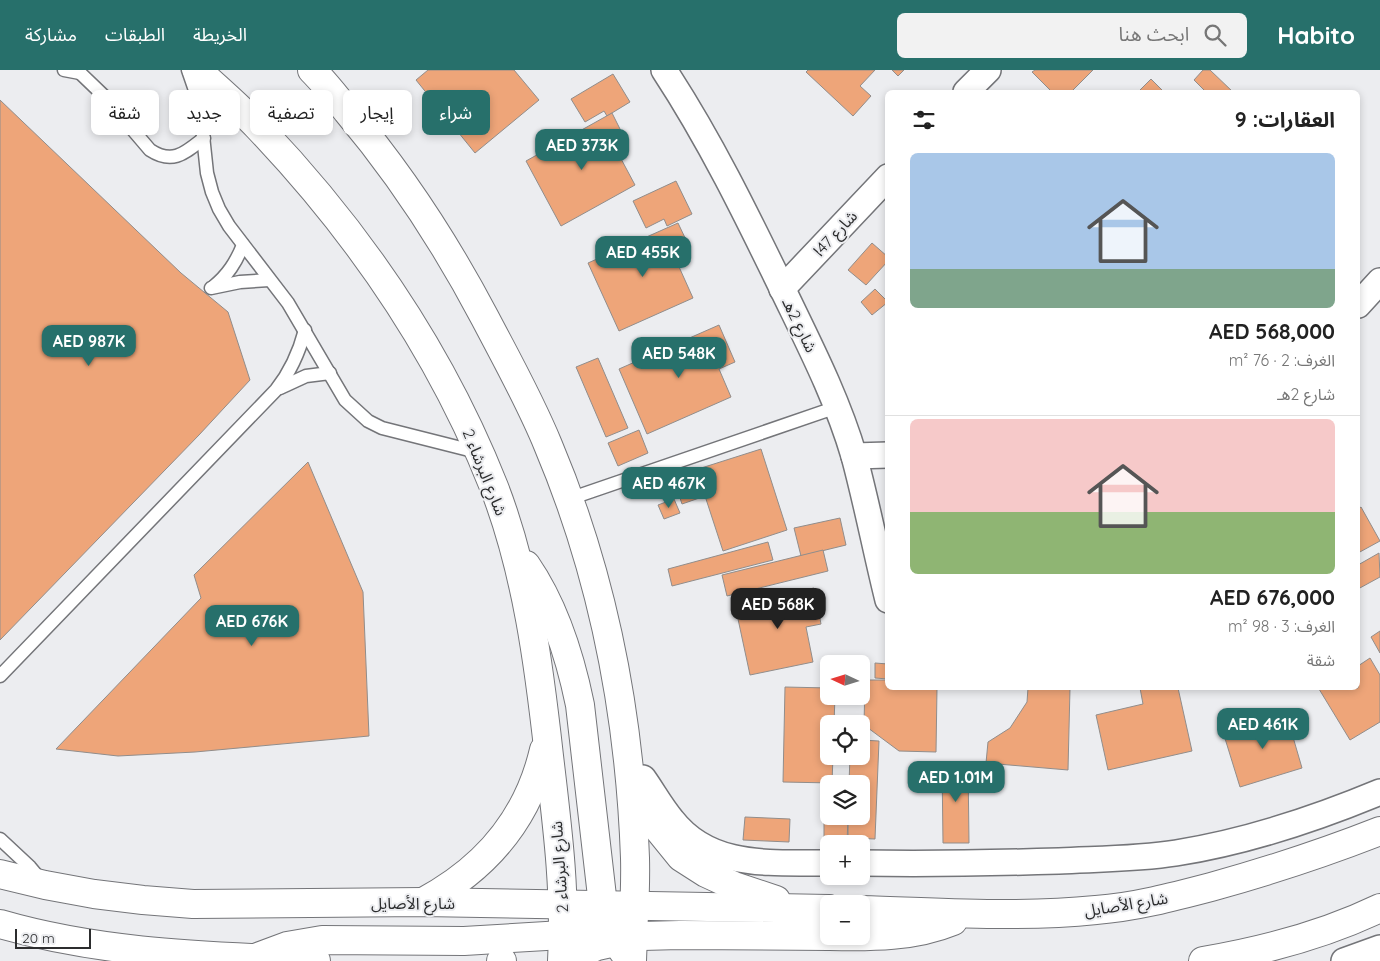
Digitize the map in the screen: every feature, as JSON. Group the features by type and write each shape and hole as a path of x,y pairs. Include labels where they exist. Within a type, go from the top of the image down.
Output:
{"street":[{"name":"شارع البرشاء 2","path":"197,70 257,126 299,172 339,220 376,270 410,322 441,375 494,488 512,546 527,605 539,671 558,838 563,904 563,952"},
{"path":"312,70 369,137 416,201 458,268 523,390 548,444 569,499 590,561 606,625 618,689 627,754 635,859 634,906 612,940"},
{"name":"شارع 2هـ","path":"664,70 718,160 752,224 811,347 837,407 854,456 885,587"},
{"path":"968,90 988,70"},
{"name":"شارع 47ا","path":"782,289 885,180"},
{"path":"1360,303 1380,281"},
{"path":"854,456 885,455"},
{"path":"512,546 533,576 550,608 574,673 612,940"},
{"path":"423,902 444,892 496,846 514,821 529,795 540,766 547,736"},
{"path":"627,754 672,820 683,832 709,850 740,860 820,862"},
{"path":"627,754 655,825 680,857 706,873 762,897 820,908"},
{"path":"870,863 964,864 1111,859 1177,853 1272,830 1319,816 1380,792"},
{"name":"شارع الأصايل","path":"870,910 1056,914 1139,904 1180,895 1275,869 1380,831"},
{"name":"شارع الأصايل","path":"0,874 104,896 193,904 423,902 563,904 612,940"},
{"path":"634,906 820,909"},
{"path":"1203,961 1234,956 1304,937 1380,908"},
{"path":"870,936 904,934 927,929 971,913"},
{"path":"0,924 56,938 163,954 316,961"},
{"path":"255,958 287,946 313,941 464,941 563,952 612,940 663,934 820,936"},
{"path":"1344,961 1380,948"}],"lane":[{"path":"64,70 79,71 103,94 150,150 157,154 173,157 180,155 204,138"},
{"path":"188,70 197,96 204,138 207,174 212,192 229,226 288,304 346,400 368,421 397,432 478,452"},
{"path":"243,245 234,265 211,288 240,282 269,280"},
{"path":"0,676 276,390 295,362 305,330"},
{"path":"276,390 306,376 330,373"},
{"path":"569,499 837,407"},
{"path":"0,839 30,867 45,885"}],"building":[{"path":"428,70 514,70 539,100 475,153 460,135 490,135 490,90 424,90 416,80"},
{"path":"808,70 875,70 860,86 871,96 853,116 806,72"},
{"path":"892,70 904,70 898,76"},
{"path":"1035,70 1093,70 1073,90 1050,90 1032,72"},
{"path":"1203,70 1210,70 1231,90 1204,90 1194,80"},
{"path":"613,74 630,102 607,116 604,111 585,122 571,99"},
{"path":"1151,79 1162,90 1140,90"},
{"path":"0,100 181,273 228,312 250,380 0,640"},
{"path":"612,113 622,133 611,140 635,185 561,226 526,161"},
{"path":"676,181 692,214 667,226 664,219 646,228 633,201"},
{"path":"678,223 687,242 671,249 693,298 619,331 588,263"},
{"path":"872,243 885,254 885,264 866,285 848,270"},
{"path":"875,289 885,299 885,304 872,315 861,302"},
{"path":"719,325 735,362 719,369 731,397 647,434 619,369"},
{"path":"598,358 628,428 606,437 576,367"},
{"path":"639,430 648,453 618,466 608,443"},
{"path":"761,449 787,530 723,551 705,496 682,504 673,477"},
{"path":"308,462 363,592 369,736 195,752 118,756 56,749 201,598 194,575"},
{"path":"674,499 680,513 664,519 658,505"},
{"path":"1360,508 1380,541 1360,552"},
{"path":"840,518 846,545 801,556 794,528"},
{"path":"768,542 773,560 672,586 668,569"},
{"path":"823,550 828,571 727,596 722,575"},
{"path":"1379,553 1380,577 1360,588 1360,564"},
{"path":"814,588 821,624 806,627 813,662 750,675 735,605"},
{"path":"1380,631 1380,653 1371,637"},
{"path":"1370,658 1380,675 1380,722 1350,740 1320,690 1360,690 1360,665"},
{"path":"875,663 885,664 885,679 875,678"},
{"path":"870,680 885,680 885,690 937,690 936,752 899,751 870,729 870,715 864,715 864,705 870,705"},
{"path":"785,687 820,688 820,705 835,705 834,715 820,715 820,765 833,765 832,775 820,775 820,783 783,782"},
{"path":"1028,690 1070,690 1068,770 986,763 988,742 1010,728 1027,702"},
{"path":"1140,690 1178,690 1192,751 1108,770 1096,715 1143,704"},
{"path":"1286,713 1302,768 1240,787 1223,732"},
{"path":"870,740 879,741 875,839 870,839 870,835 848,835 848,825 870,825 870,775 849,775 850,765 870,765"},
{"path":"942,763 968,763 969,843 943,843"},
{"path":"745,817 790,819 789,842 743,840"},
{"path":"824,825 848,825 847,835 824,835"}]}
